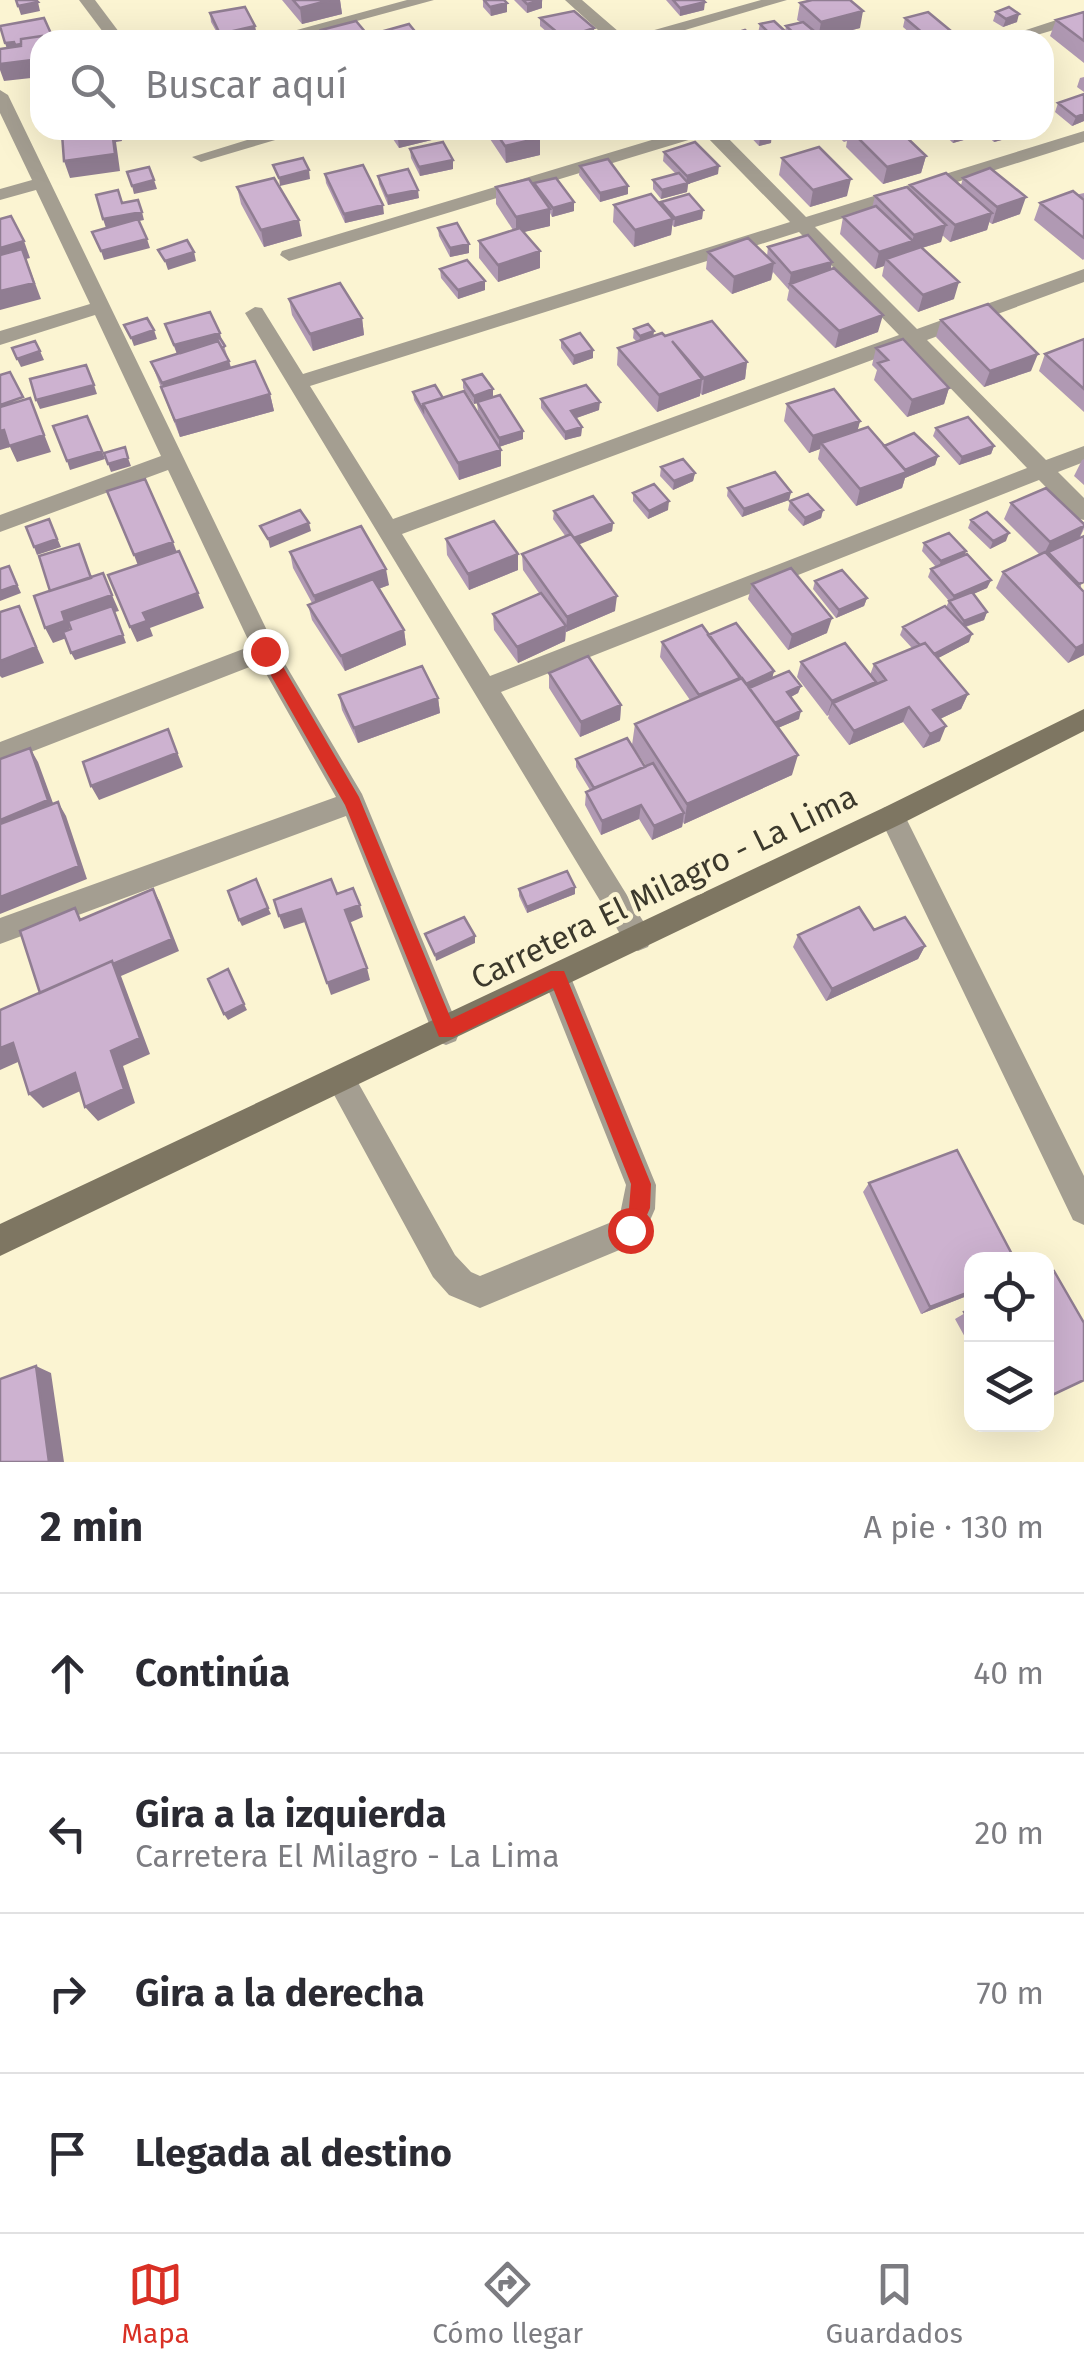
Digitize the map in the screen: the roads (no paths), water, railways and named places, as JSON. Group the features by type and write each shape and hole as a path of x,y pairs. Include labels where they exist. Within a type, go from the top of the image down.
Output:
{"main road":[{"name":"Carretera El Milagro - La Lima","path":"0,1240 892,816 1084,718"}],"street":[{"path":"87,0 110,30"},
{"path":"308,30 426,0"},
{"path":"574,0 608,30"},
{"path":"670,30 779,0"},
{"path":"1033,30 1084,13 1070,0"},
{"path":"0,95 265,651 353,802 446,1030"},
{"path":"297,383 1084,136"},
{"path":"200,157 263,140"},
{"path":"288,254 672,140"},
{"path":"716,140 1084,512"},
{"path":"0,195 42,183"},
{"path":"388,530 1084,275"},
{"path":"0,338 101,307"},
{"path":"255,313 638,938"},
{"path":"484,688 1084,454"},
{"path":"0,524 174,460"},
{"path":"0,753 265,651"},
{"path":"0,931 353,802"},
{"path":"892,816 1084,1208"},
{"path":"341,1080 444,1266 460,1284 480,1292 630,1230 640,1208 641,1184 557,977"}]}
